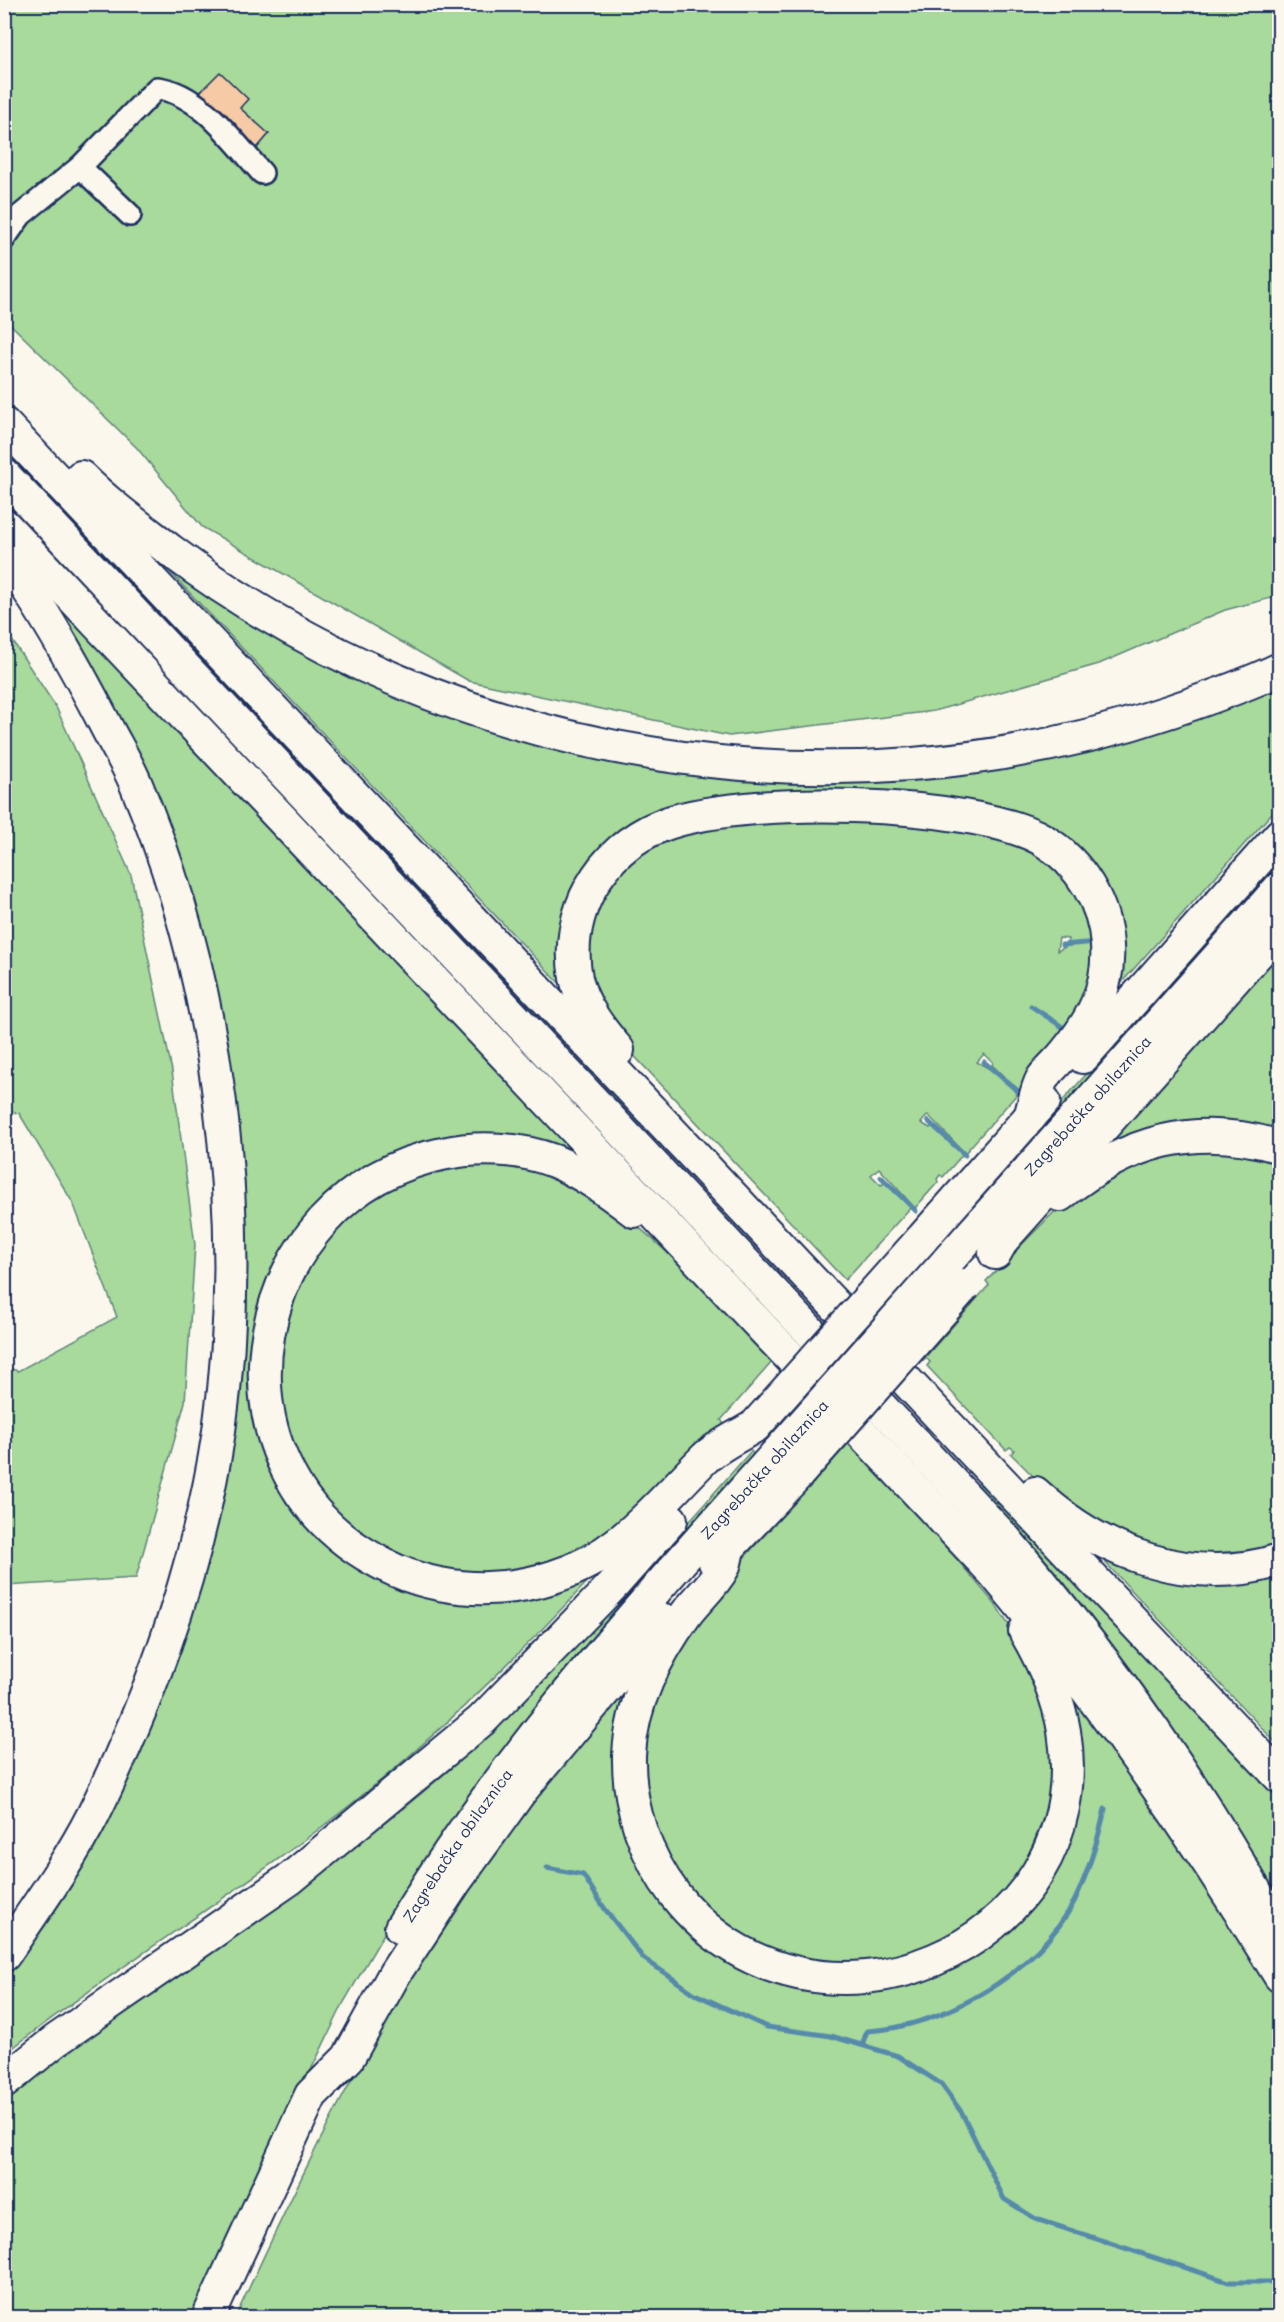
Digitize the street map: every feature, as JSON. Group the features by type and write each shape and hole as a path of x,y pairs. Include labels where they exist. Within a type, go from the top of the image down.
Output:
{"highway":[{"path":"4,401 107,502 200,572 282,626 364,668 450,701 530,727 617,747 711,763 790,768 860,769 947,762 1038,748 1116,730 1196,703 1280,669"},
{"path":"4,424 1280,1777"},
{"path":"4,475 1006,1540 1077,1624 1154,1728 1214,1821 1280,1935"},
{"path":"4,525 965,1541 1053,1643 1118,1731 1211,1868 1280,1976"},
{"path":"4,554 47,618 134,780 169,875 198,985 219,1092 231,1211 231,1308 219,1431 198,1536 165,1643 132,1729 91,1818 59,1874 4,1955"},
{"path":"664,1125 646,1080 605,1035 582,995 576,979 575,940 586,897 601,871 619,851 632,840 660,826 719,812 802,807 912,809 996,821 1018,828 1045,841 1065,857 1083,877 1097,902 1104,923 1107,951 1106,977 1087,1024 1042,1080 1030,1117"},
{"name":"Zagrebačka obilaznica","path":"4,2082 55,2042 291,1878 482,1720 616,1582 1280,835"},
{"name":"Zagrebačka obilaznica","path":"208,2318 311,2095 379,1965 437,1867 518,1753 618,1632 789,1462 955,1275 1280,888"},
{"path":"995,1253 1002,1239 1280,927"},
{"path":"955,1275 1009,1245 1056,1199 1087,1174 1126,1152 1147,1144 1213,1135 1247,1138 1280,1147"},
{"path":"735,1296 704,1277 643,1218 614,1195 567,1167 534,1155 499,1150 454,1151 423,1158 368,1183 345,1199 303,1245 287,1274 269,1324 265,1353 267,1409 281,1456 295,1484 332,1529 367,1556 386,1567 428,1582 473,1589 531,1583 554,1577 591,1560 646,1520 708,1455 755,1426"},
{"path":"904,1379 945,1400 1047,1503 1108,1544 1154,1562 1195,1569 1232,1570 1280,1560"},
{"path":"311,2095 348,2058 395,1973 455,1882 520,1792 728,1548 789,1462"},
{"path":"728,1548 724,1567 673,1634 639,1700 629,1758 637,1820 646,1846 668,1887 684,1906 717,1936 759,1961 785,1971 842,1980 897,1974 929,1964 975,1939 1010,1908 1027,1887 1049,1848 1061,1811 1067,1765 1064,1730 1056,1697 1042,1661 1024,1629 981,1574 965,1541"}],"lane":[{"path":"4,240 21,215 80,167 158,88 171,89 192,99 262,173"},
{"path":"80,167 130,215"}],"green space":[{"path":"4,5 1279,5 1279,596 1225,610 1099,664 934,711 729,736 469,681 202,527 137,448 5,319"},
{"path":"149,550 396,691 853,778 1279,680 1279,805 1115,990 1114,917 986,806 630,825 563,987"},
{"path":"28,571 587,1156 382,1160 354,1176 323,1203 280,1260 266,1288 256,1328 254,1396 371,1573 588,1576 590,1579 491,1680 387,1775 294,1848 100,1983 5,2054 5,1975 70,1874 228,1430 213,994"},
{"path":"4,628 56,707 131,875 172,1071 195,1245 185,1402 136,1578 5,1586 5,1367 18,1371 117,1317 73,1203 19,1113 5,1111"},
{"path":"747,820 932,822 1031,846 1071,879 1096,941 1067,944 1068,939 1059,938 1057,951 1067,946 1095,943 1095,972 1071,1031 1046,1014 1069,1032 1020,1091 992,1065 993,1062 984,1054 977,1062 997,1073 1018,1093 965,1153 928,1115 921,1123 930,1128 932,1126 963,1154 943,1177 940,1175 938,1182 915,1208 879,1168 871,1175 881,1185 885,1183 911,1207 845,1280 625,1046 586,974 590,917 624,860 665,834"},
{"path":"1279,857 1279,868 1234,920 948,1242 942,1237"},
{"path":"1279,947 1279,1136 1100,1148"},
{"path":"1185,1147 1279,1158 1279,1549 1200,1560 1115,1536 1039,1482 1011,1454 1014,1450 1010,1447 1006,1450 927,1366 930,1362 926,1358 922,1361 989,1285 986,1281 1059,1207 1100,1178"},
{"path":"457,1163 530,1167 563,1178 597,1196 661,1247 772,1362 721,1420 724,1424 644,1507 569,1557 532,1571 455,1574 393,1556 332,1511 292,1449 277,1386 282,1327 293,1291 340,1219 376,1193"},
{"path":"849,1443 954,1556 995,1604 1016,1636 1050,1716 1051,1800 1021,1873 999,1903 916,1956 825,1966 756,1945 706,1910 669,1864 646,1800 644,1737 660,1678 741,1561"},
{"path":"751,1451 756,1458 417,1877 344,2002 192,2315 188,2314 187,2318 5,2317 4,2098 281,1902 390,1819 442,1776 524,1700 602,1619"},
{"path":"983,1483 1279,1797 1279,1905 1196,1768 1136,1679 1038,1551 978,1487"},
{"path":"1101,1558 1163,1579 1279,1572 1279,1746"},
{"path":"636,1671 649,1883 690,1933 744,1972 815,1992 882,1992 941,1975 989,1946 1021,1917 1055,1867 1072,1819 1081,1771 1070,1697 1074,1693 1279,1996 1279,2317 235,2318 327,2126 389,2014 446,1925 506,1838"}],"building":[{"path":"220,72 248,99 240,108 269,134 257,148 224,112 200,92"}],"waterway":[{"path":"1062,945 1097,942"},
{"path":"1031,1006 1070,1032"},
{"path":"984,1062 1020,1093"},
{"path":"928,1121 965,1155"},
{"path":"881,1177 916,1211"},
{"path":"862,2045 867,2031 897,2027 958,2007 987,1991 1014,1972 1038,1950 1059,1926 1075,1900 1093,1855 1105,1809"},
{"path":"547,1868 583,1875 605,1909 643,1958 695,1994 767,2027 831,2036 898,2056 941,2084 962,2113 1004,2199 1036,2219 1229,2282 1280,2282"}]}
